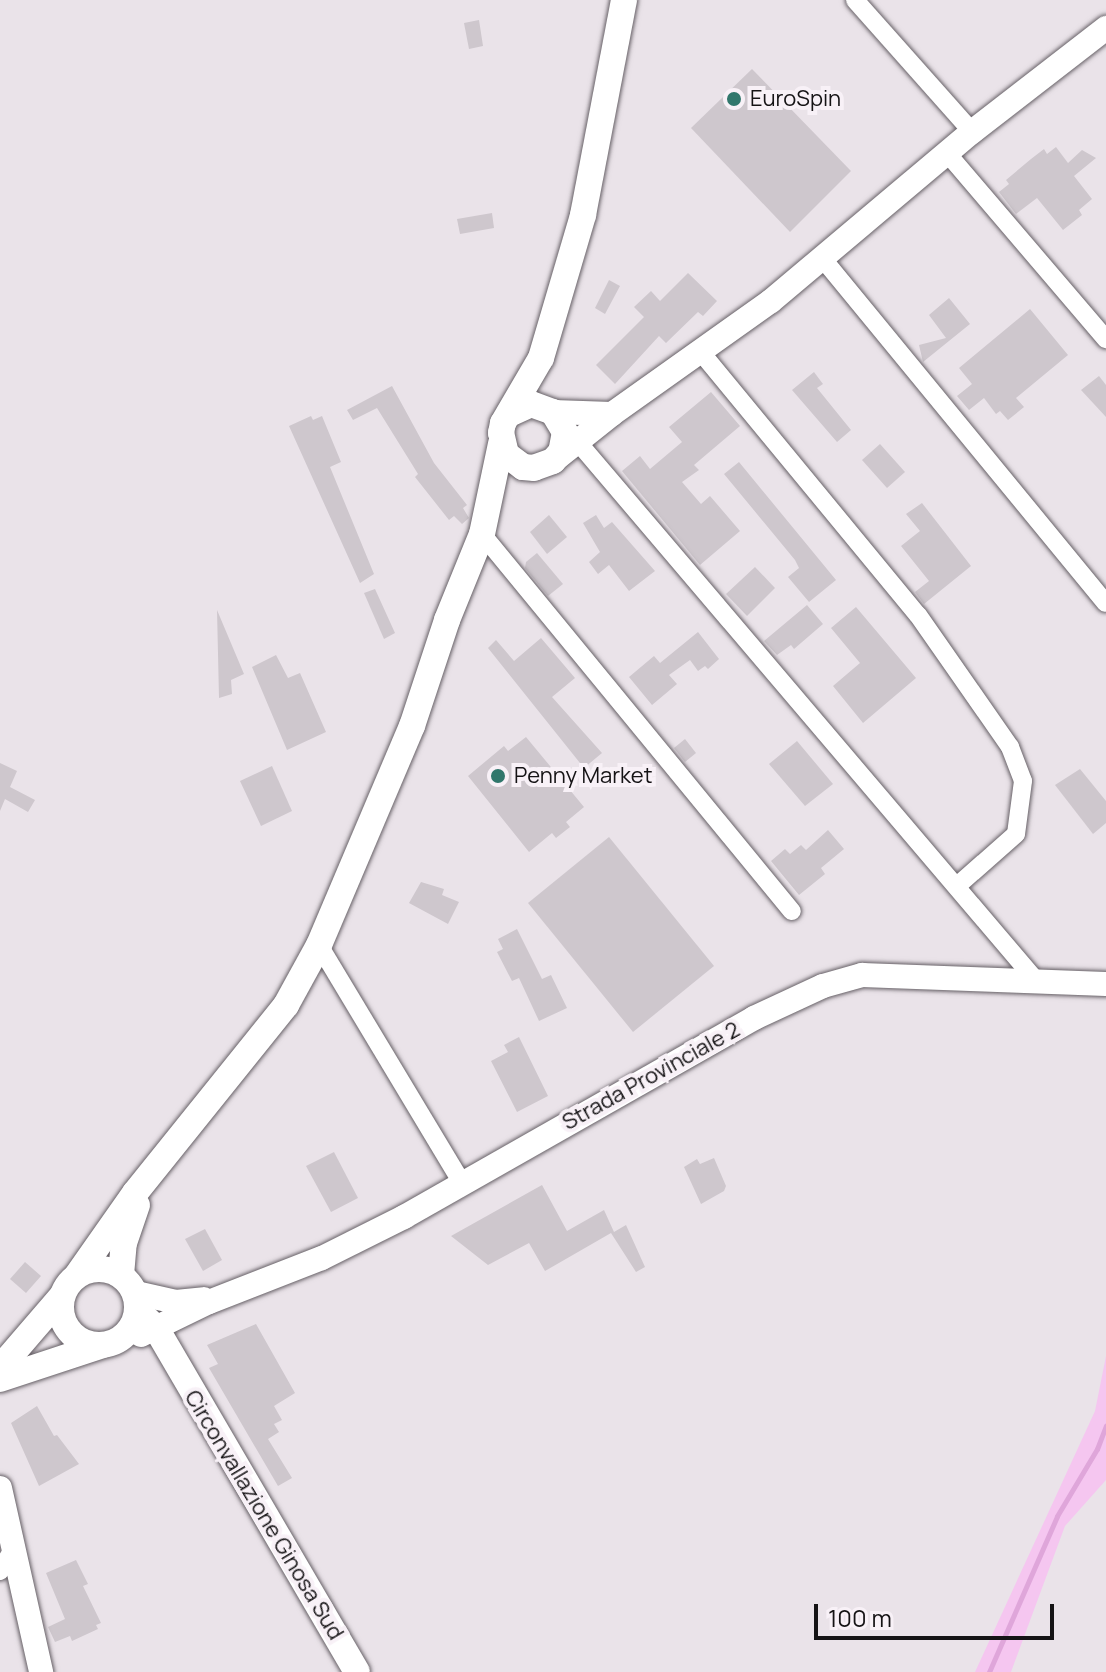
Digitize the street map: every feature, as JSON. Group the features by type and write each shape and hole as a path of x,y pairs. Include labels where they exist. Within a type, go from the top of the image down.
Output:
{"main road":[{"path":"0,1368 62,1296 150,1175 286,1005 319,945 412,726 447,620 482,534 491,500 503,423 541,358 583,215 624,0"},
{"path":"491,500 544,465 564,442 541,358"},
{"path":"509,414 525,405 560,421"},
{"path":"501,444 513,462 544,465"},
{"path":"131,1318 130,1220 150,1175"},
{"path":"78,1274 99,1268 131,1318"},
{"name":"Circonvallazione Ginosa Sud","path":"62,1296 63,1321 80,1340 131,1318 172,1358 357,1672"},
{"path":"0,1379 131,1318"}],"street":[{"path":"855,0 972,132"},
{"path":"560,421 612,414 700,351 823,259 972,132 1106,28"},
{"path":"947,153 1106,339"},
{"path":"823,259 1106,603"},
{"path":"700,351 918,615 1010,747 1023,781 1016,834 957,886"},
{"path":"560,421 612,414"},
{"path":"560,421 1038,983"},
{"path":"482,534 792,911"},
{"path":"319,945 462,1183"},
{"name":"Strada Provinciale 2","path":"226,1296 322,1258 462,1183 754,1018 823,986 862,975 1106,984"},
{"path":"131,1318 176,1302 226,1296"},
{"path":"131,1318 226,1296"},
{"path":"0,1488 41,1672"},
{"path":"0,1571 14,1548"}],"shaded area":[{"path":"1106,1356 1106,1480 1065,1526 1011,1672 975,1672 1095,1411"}],"building":[{"path":"479,20 483,46 469,49 464,23"},
{"path":"752,69 851,171 790,232 691,128"},
{"path":"1056,147 1068,163 1082,150 1096,158 1074,176 1092,199 1079,210 1082,215 1063,230 1037,198 1016,214 999,192 1009,184 1006,180 1031,159 1044,149 1047,154"},
{"path":"492,213 494,228 460,234 457,219"},
{"path":"688,273 717,301 703,316 698,312 666,343 659,336 615,384 596,365 644,317 634,307 651,291 660,301"},
{"path":"609,280 620,286 605,314 595,308"},
{"path":"949,298 970,324 923,362 919,345 946,338 929,315"},
{"path":"1030,309 1068,355 1016,398 1024,407 1008,420 1000,411 996,414 984,398 969,410 957,396 972,384 959,368"},
{"path":"814,372 823,384 817,388 851,430 837,442 792,390"},
{"path":"1099,376 1106,385 1106,417 1081,390"},
{"path":"392,386 434,463 467,505 463,508 469,518 462,524 454,516 449,520 415,477 418,474 377,408 353,420 347,410"},
{"path":"711,392 740,426 694,465 699,470 682,482 701,504 710,496 740,531 700,565 622,471 640,456 650,469 682,442 669,427"},
{"path":"311,416 313,420 322,416 341,462 330,467 374,574 360,583 289,426"},
{"path":"880,444 905,472 887,488 862,460"},
{"path":"739,462 836,580 809,602 788,577 799,568 795,560 724,474"},
{"path":"922,503 971,566 924,604 915,592 929,581 901,546 920,531 906,514"},
{"path":"549,515 567,537 547,554 530,532"},
{"path":"596,515 604,528 612,522 655,571 629,591 609,565 598,574 589,562 600,552 583,523"},
{"path":"537,553 563,584 548,596 525,568 526,562"},
{"path":"755,567 775,588 747,616 726,594"},
{"path":"375,589 395,633 384,639 364,593"},
{"path":"807,605 823,624 794,649 791,645 777,655 764,641"},
{"path":"856,607 916,678 863,723 833,686 860,663 831,628"},
{"path":"217,610 244,674 231,680 232,694 219,698"},
{"path":"698,632 719,659 708,669 705,666 698,671 690,660 669,675 677,684 652,705 629,677 654,656 660,663"},
{"path":"541,638 575,678 552,697 602,753 584,768 488,648 496,640 514,661"},
{"path":"276,655 288,678 300,673 326,732 287,750 252,667"},
{"path":"526,737 584,807 566,822 570,827 556,838 552,833 529,852 468,776 504,746 508,751"},
{"path":"685,739 696,753 685,762 674,748"},
{"path":"797,741 833,784 805,806 769,764"},
{"path":"0,763 17,771 10,787 35,800 28,812 5,799 0,811"},
{"path":"272,766 292,811 261,826 240,781"},
{"path":"1080,769 1106,801 1106,823 1093,834 1055,785"},
{"path":"828,830 844,849 821,868 825,874 799,895 771,861 785,849 790,854 801,845 806,850"},
{"path":"609,837 714,966 633,1032 528,903"},
{"path":"421,882 444,889 442,895 459,902 448,924 409,903"},
{"path":"517,929 542,979 551,975 567,1008 539,1021 519,978 512,981 497,952 503,949 498,939"},
{"path":"519,1037 548,1096 517,1112 491,1061 508,1052 504,1045"},
{"path":"334,1152 358,1198 331,1212 306,1166"},
{"path":"714,1158 726,1186 724,1191 701,1204 684,1167 697,1159 700,1164"},
{"path":"542,1185 567,1231 604,1210 614,1232 626,1225 645,1267 636,1272 611,1233 545,1271 529,1243 488,1265 451,1236"},
{"path":"205,1229 222,1260 203,1271 185,1239"},
{"path":"25,1262 41,1276 26,1293 10,1279"},
{"path":"256,1324 295,1393 274,1406 282,1420 274,1424 279,1432 268,1439 292,1478 278,1486 209,1368 218,1364 207,1345"},
{"path":"37,1406 54,1436 57,1435 79,1464 39,1486 11,1423"},
{"path":"76,1560 88,1584 83,1586 101,1623 96,1625 98,1629 72,1641 70,1636 55,1642 48,1627 65,1619 46,1573"}],"waterway":[{"path":"989,1672 1057,1516 1097,1449 1106,1426"}],"place":[{"name":"EuroSpin","path":"734,99"},
{"name":"Penny Market","path":"498,776"}]}
